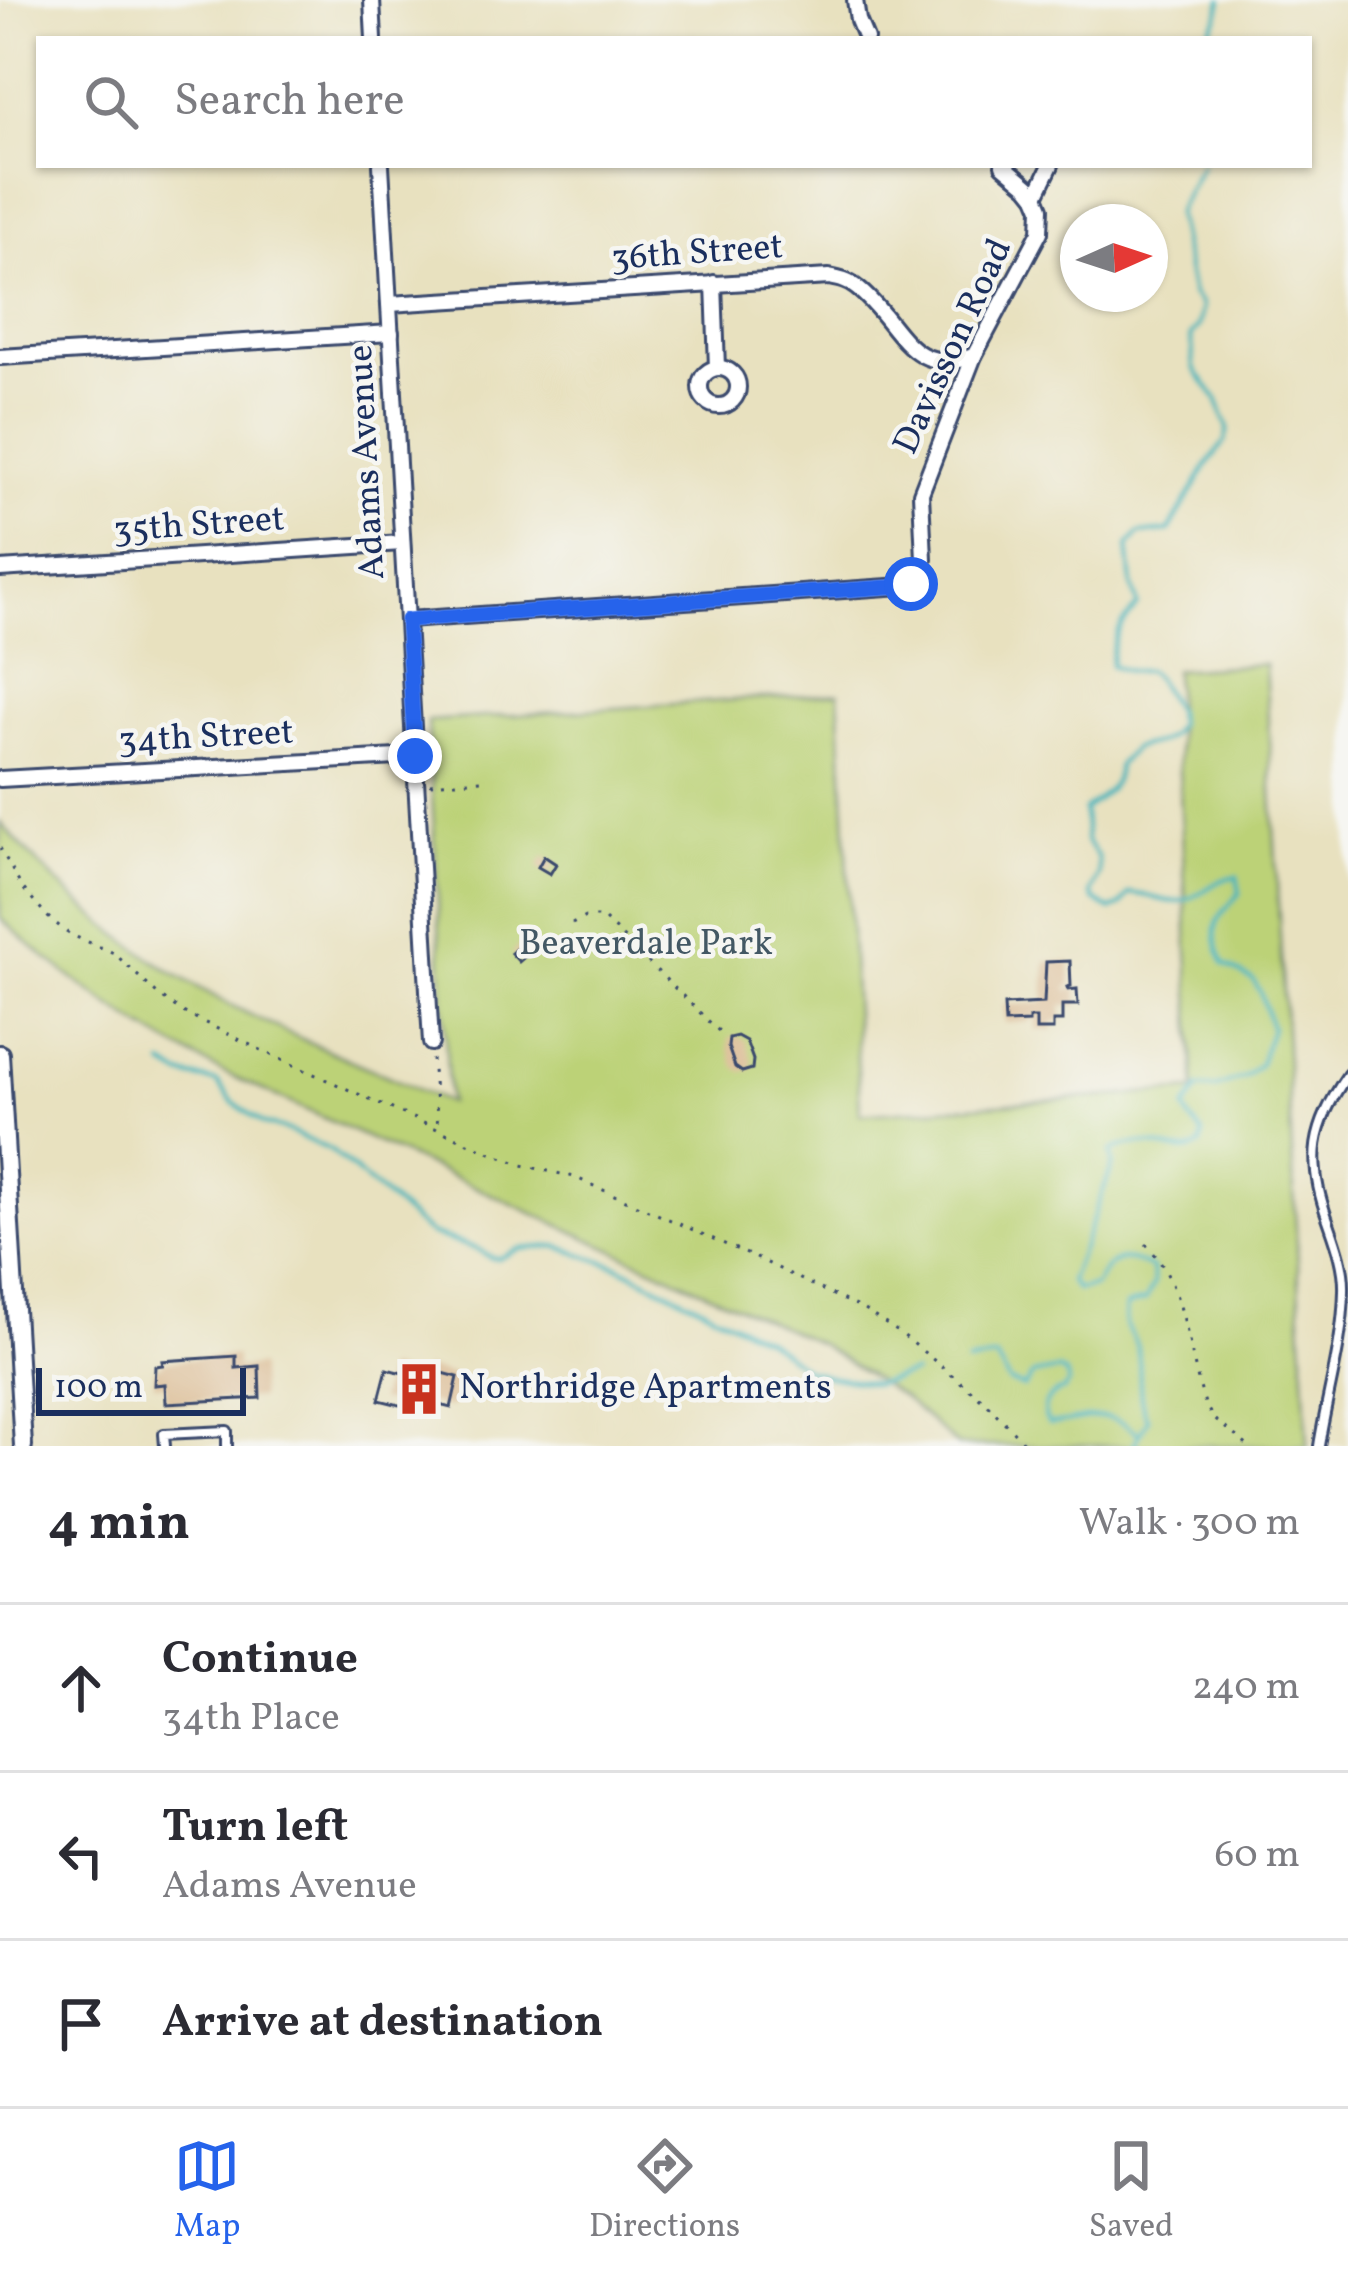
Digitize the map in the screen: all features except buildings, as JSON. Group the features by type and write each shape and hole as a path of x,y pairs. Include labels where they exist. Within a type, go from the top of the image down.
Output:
{"street":[{"path":"371,0 374,36"},
{"path":"855,0 865,36"},
{"name":"Adams Avenue","path":"381,168 431,1043"},
{"path":"1007,168 1036,196"},
{"name":"Davisson Road","path":"407,620 911,584 922,570 921,493 974,356 1040,232 1041,208 1036,196 1050,168"},
{"name":"36th Street","path":"389,304 829,277 857,288 922,356 954,363 974,356"},
{"path":"714,283 717,368"},
{"path":"0,357 391,333"},
{"name":"35th Street","path":"0,569 403,543"},
{"name":"34th Street","path":"0,779 415,756"},
{"path":"0,1054 22,1446"}],"lane":[{"path":"1319,1446 1344,1296 1341,1261 1316,1178 1314,1153 1328,1102 1348,1074"},
{"path":"165,1446 164,1434 227,1431 227,1446"},
{"path":"194,1432 195,1446"}],"path":[{"path":"416,784 481,780"},
{"path":"0,848 15,878 48,917 69,934 114,953 183,1012 438,1129 522,1165 574,1178 864,1310 903,1335 985,1402 1028,1446"},
{"path":"572,924 585,917 602,917 725,1037"},
{"path":"431,1043 438,1129"},
{"path":"1146,1244 1163,1265 1179,1302 1206,1406 1213,1418 1248,1446"}],"green space":[{"name":"Beaverdale Park","path":"1265,664 1308,1446 958,1446 904,1398 822,1345 190,1055 105,1002 0,918 0,823 74,898 158,963 264,1021 449,1103 428,721 839,693 860,1114 1195,1090 1174,670"}],"waterway":[{"path":"1207,36 1222,0"},
{"path":"1133,1446 1148,1419 1126,1306 1146,1300 1154,1284 1152,1268 1118,1260 1095,1286 1077,1290 1070,1281 1113,1164 1111,1152 1138,1144 1182,1151 1201,1145 1203,1134 1185,1108 1199,1088 1245,1077 1260,1064 1271,1028 1253,980 1224,964 1217,941 1219,918 1240,893 1237,876 1180,901 1129,894 1111,910 1091,893 1099,874 1098,857 1086,841 1084,810 1111,786 1118,765 1134,748 1160,742 1177,724 1176,712 1156,678 1148,671 1111,666 1118,632 1138,605 1128,546 1139,534 1169,531 1225,441 1228,428 1217,399 1194,368 1191,336 1199,326 1202,306 1192,294 1176,213 1199,168"},
{"path":"164,1065 181,1075 217,1082 232,1101 263,1124 330,1150 430,1234 492,1258 519,1249 556,1246 620,1267 766,1339 807,1370 875,1384 914,1373"},
{"path":"967,1363 996,1358 1009,1382 1024,1387 1033,1375 1058,1370 1069,1383 1046,1402 1049,1424 1105,1417 1139,1434"}],"place":[{"name":"Northridge Apartments","path":"419,1389"}],"route":[{"path":"415,756 407,620 911,584"}]}
